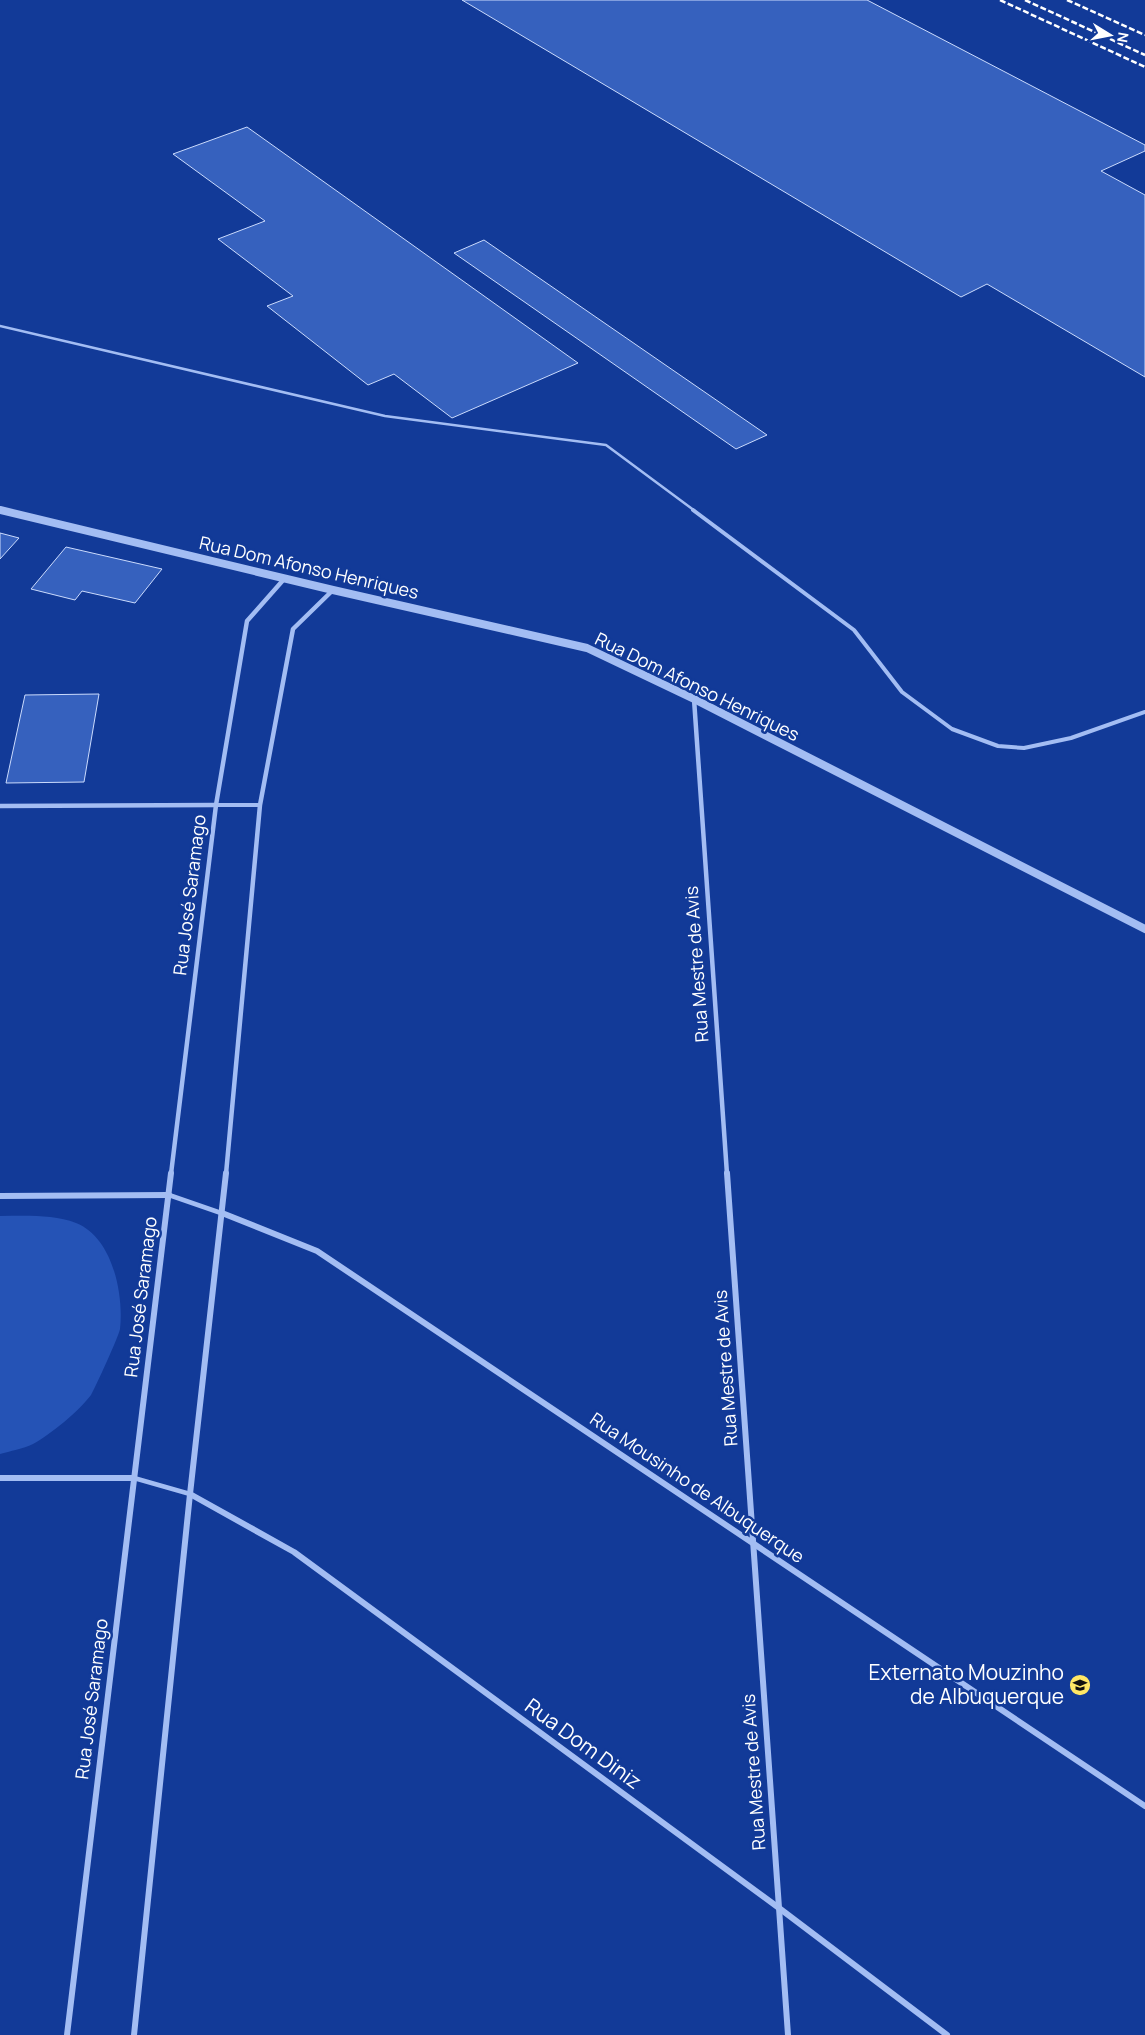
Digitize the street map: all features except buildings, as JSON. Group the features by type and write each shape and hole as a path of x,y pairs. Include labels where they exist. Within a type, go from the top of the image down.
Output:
{"street":[{"name":"Rua Dom Afonso Henriques","path":"0,510 333,590 587,648 694,699 1145,929"},
{"name":"Rua José Saramago","path":"67,2035 216,805 247,621 285,578"},
{"path":"134,2035 190,1494 222,1213 260,805 293,629 333,590"},
{"name":"Rua Mestre de Avis","path":"694,699 788,2035"},
{"path":"0,806 216,805"},
{"path":"0,1196 169,1195"},
{"name":"Rua Mousinho de Albuquerque","path":"222,1213 317,1251 1145,1806"},
{"path":"0,1478 134,1478"},
{"name":"Rua Dom Diniz","path":"190,1494 294,1552 779,1908 947,2035"}],"lane":[{"path":"0,326 385,416 606,445 854,630 902,692 952,729 998,746 1024,748 1071,738 1145,712"},
{"path":"216,805 260,805"},
{"path":"169,1195 222,1213"},
{"path":"134,1478 190,1494"}],"shaded area":[{"path":"0,1216 58,1218 76,1223 88,1230 99,1240 113,1268 120,1299 121,1315 120,1329 116,1341 91,1395 86,1401 64,1422 40,1440 25,1447 0,1454"}],"railway":[{"path":"1000,0 1145,67"},
{"path":"1025,0 1145,55"},
{"path":"1067,0 1145,35"}],"place":[{"name":"Externato Mouzinho de Albuquerque","path":"1080,1685"}]}
